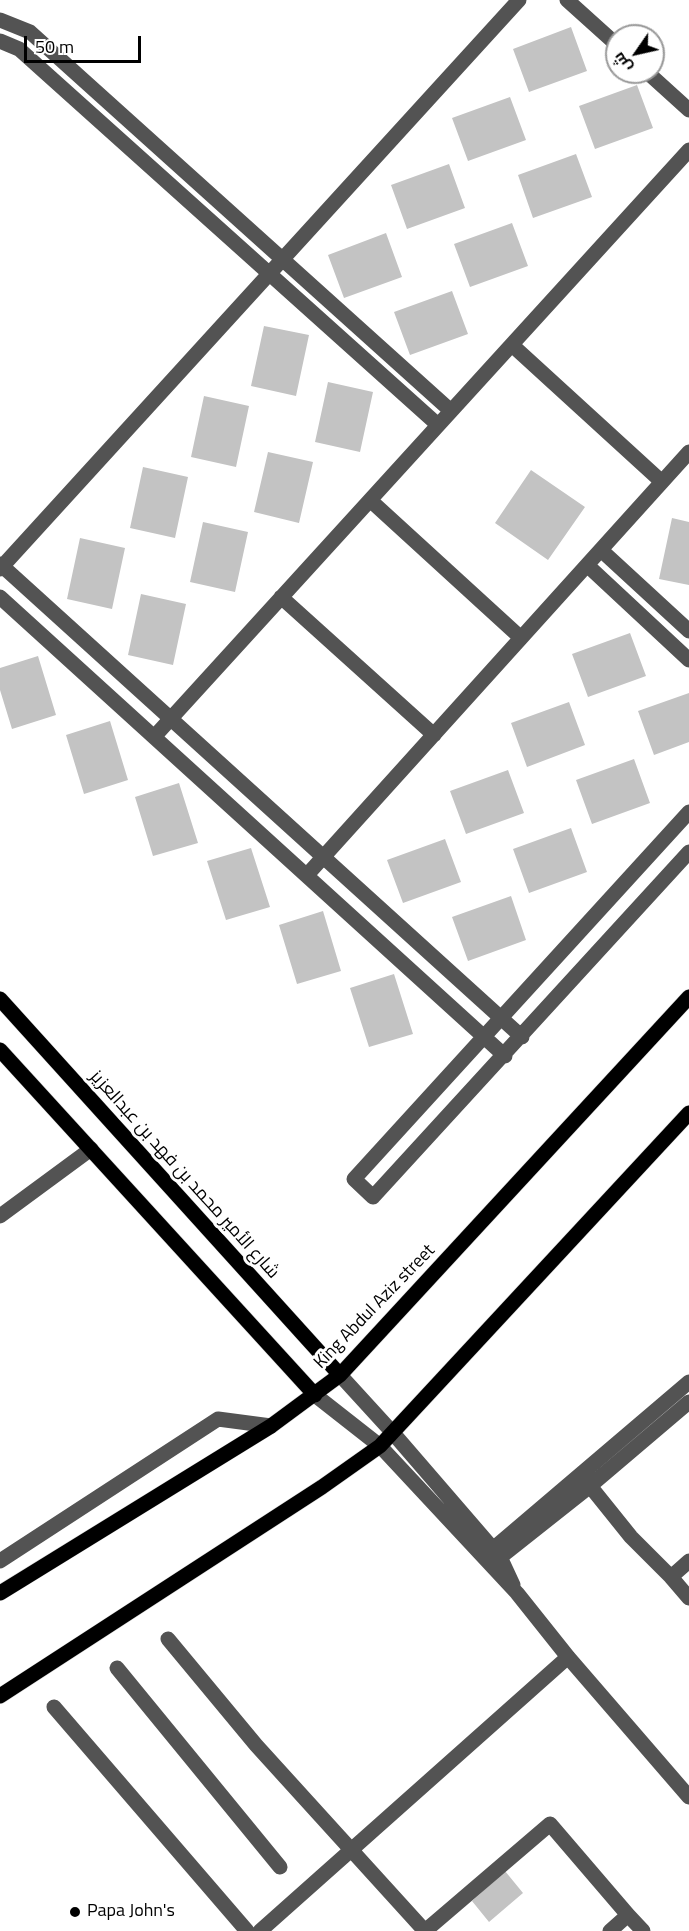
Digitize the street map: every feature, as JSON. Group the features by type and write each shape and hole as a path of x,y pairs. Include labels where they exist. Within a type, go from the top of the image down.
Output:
{"main road":[{"name":"King Abdul Aziz street","path":"0,1593 271,1426 340,1375 689,997"},
{"name":"شارع الأمير محمد بن فهد بن عبدالعزيز","path":"0,999 340,1375"},
{"path":"0,1050 315,1395"},
{"path":"0,1696 322,1487 380,1446 689,1113"}],"street":[{"path":"519,0 1,566 522,1037"},
{"path":"567,0 605,34"},
{"path":"0,20 30,32 451,411"},
{"path":"0,41 19,49 438,425"},
{"path":"660,84 689,110"},
{"path":"154,736 689,150"},
{"path":"512,345 662,482"},
{"path":"307,875 689,452"},
{"path":"370,500 521,638"},
{"path":"601,550 689,631"},
{"path":"587,565 689,660"},
{"path":"0,597 505,1056"},
{"path":"281,597 434,735"},
{"path":"689,812 354,1179 373,1197 505,1056 689,852"},
{"path":"0,1216 91,1149"},
{"path":"340,1375 393,1433 567,1657 689,1797"},
{"path":"491,1558 689,1382"},
{"path":"315,1395 380,1446 491,1558"},
{"path":"491,1558 590,1486 689,1402"},
{"path":"0,1561 218,1419 271,1426"},
{"path":"590,1486 631,1537 689,1598"},
{"path":"671,1577 689,1561"},
{"path":"168,1639 256,1745 424,1931 550,1824 643,1931"},
{"path":"260,1931 567,1657"},
{"path":"117,1668 280,1867"},
{"path":"54,1707 247,1931"},
{"path":"610,1931 628,1916"}],"building":[{"path":"571,27 587,71 529,92 513,49"},
{"path":"637,85 653,128 595,149 579,106"},
{"path":"510,97 526,140 468,161 452,118"},
{"path":"576,154 592,197 533,218 518,175"},
{"path":"449,164 465,208 407,229 391,185"},
{"path":"512,223 528,266 470,287 454,244"},
{"path":"386,233 402,277 344,298 328,255"},
{"path":"452,291 468,334 410,355 394,312"},
{"path":"264,326 309,335 296,396 251,386"},
{"path":"328,382 373,392 360,452 315,442"},
{"path":"204,396 249,406 236,467 191,457"},
{"path":"268,452 313,462 299,523 254,512"},
{"path":"143,467 188,477 175,538 130,528"},
{"path":"531,470 585,507 548,560 495,523"},
{"path":"672,518 689,522 689,585 659,579"},
{"path":"203,522 248,532 235,592 190,582"},
{"path":"80,538 125,548 112,609 67,599"},
{"path":"141,594 186,604 173,665 128,655"},
{"path":"630,633 646,676 588,697 572,654"},
{"path":"38,656 56,715 12,729 0,690 0,668"},
{"path":"689,693 689,742 654,755 638,711"},
{"path":"569,702 585,745 527,767 511,723"},
{"path":"110,721 128,780 84,794 66,735"},
{"path":"634,759 650,803 592,824 576,780"},
{"path":"508,770 524,813 466,834 450,791"},
{"path":"179,783 198,843 153,856 135,797"},
{"path":"571,828 587,872 529,893 513,849"},
{"path":"445,839 461,882 403,903 387,860"},
{"path":"251,848 270,907 226,920 207,861"},
{"path":"511,896 526,940 468,961 452,917"},
{"path":"323,911 341,971 297,984 279,925"},
{"path":"394,974 413,1034 369,1047 350,988"},
{"path":"505,1871 523,1893 489,1922 472,1901"}],"place":[{"name":"Papa John's","path":"75,1912"}]}
